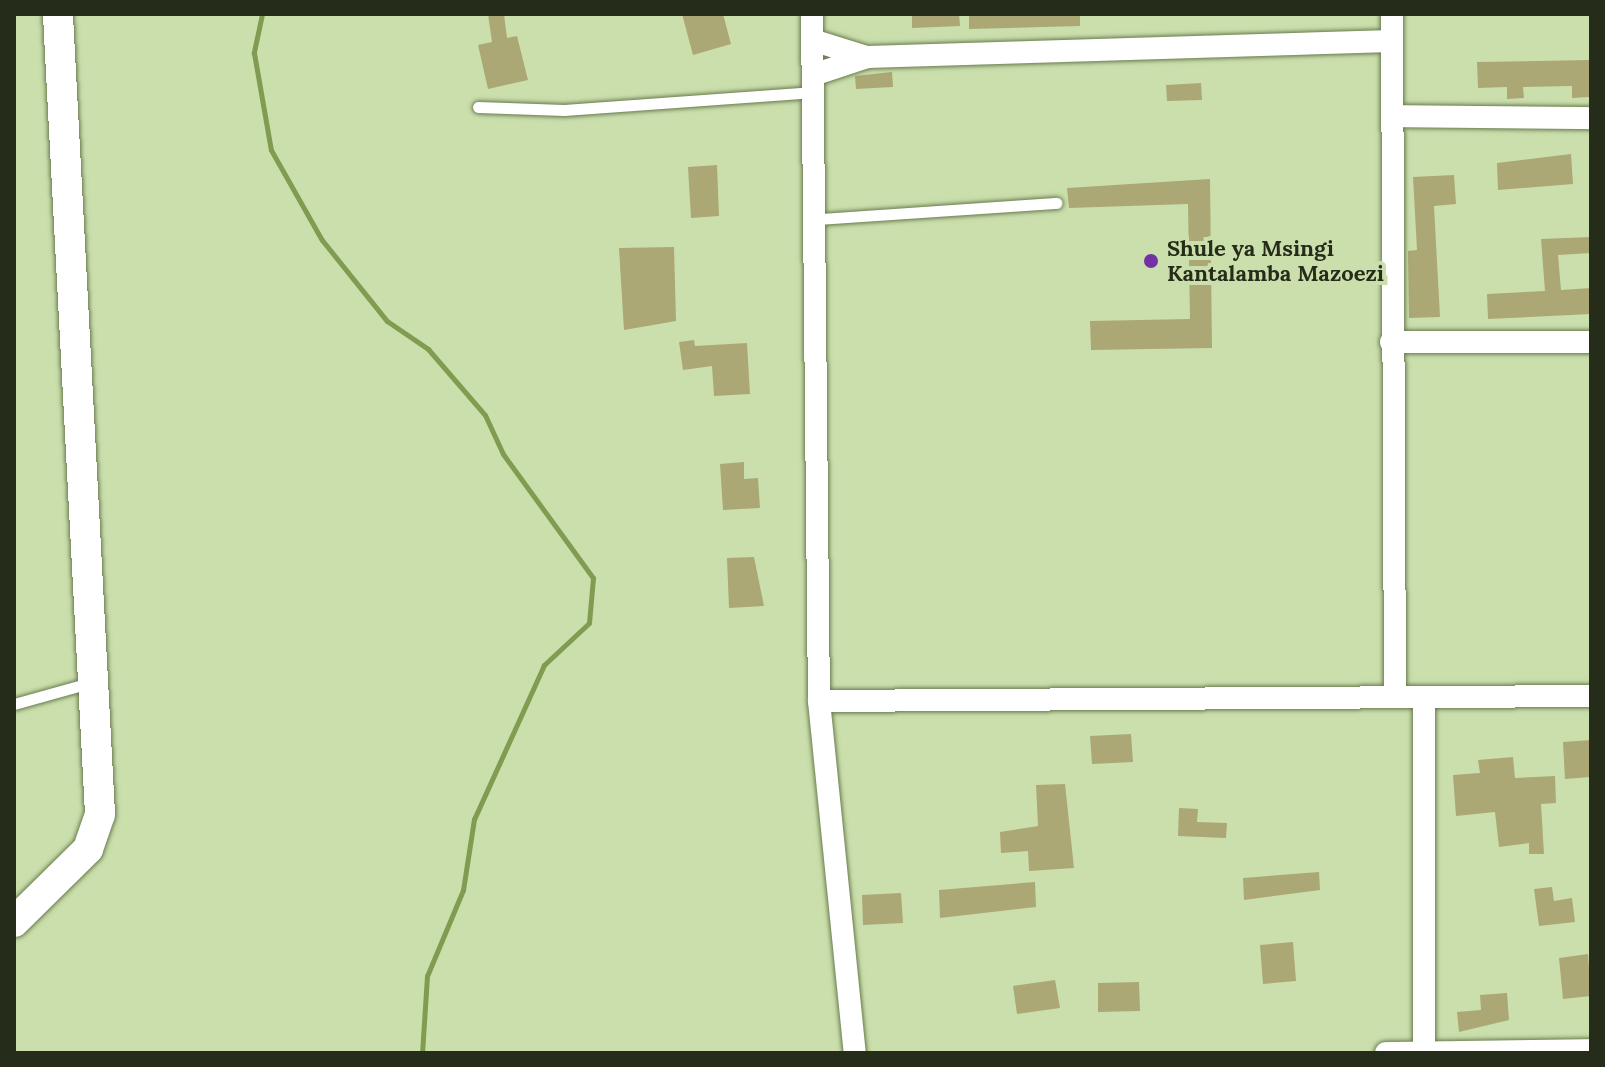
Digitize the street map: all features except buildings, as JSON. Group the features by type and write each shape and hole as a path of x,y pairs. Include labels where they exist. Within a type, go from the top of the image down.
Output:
{"street":[{"path":"14,922 88,849 96,826 97,680 58,14"},
{"path":"812,14 819,219 819,701 855,1053"},
{"path":"1392,14 1391,342 1395,697"},
{"path":"812,40 867,57 1392,41"},
{"path":"813,83 867,57"},
{"path":"1392,116 1591,118"},
{"path":"1391,342 1591,342"},
{"path":"819,701 1591,696"},
{"path":"1424,698 1425,1052"},
{"path":"1386,1053 1591,1050"}],"lane":[{"path":"478,107 564,110 813,83"},
{"path":"819,219 1056,203"},
{"path":"14,704 97,680"}],"waterway":[{"path":"262,14 254,53 271,150 322,240 387,321 428,349 485,415 503,454 593,578 589,623 544,665 474,819 463,890 427,976 422,1053"}],"place":[{"name":"Shule ya Msingi Kantalamba Mazoezi","path":"1151,261"}]}
